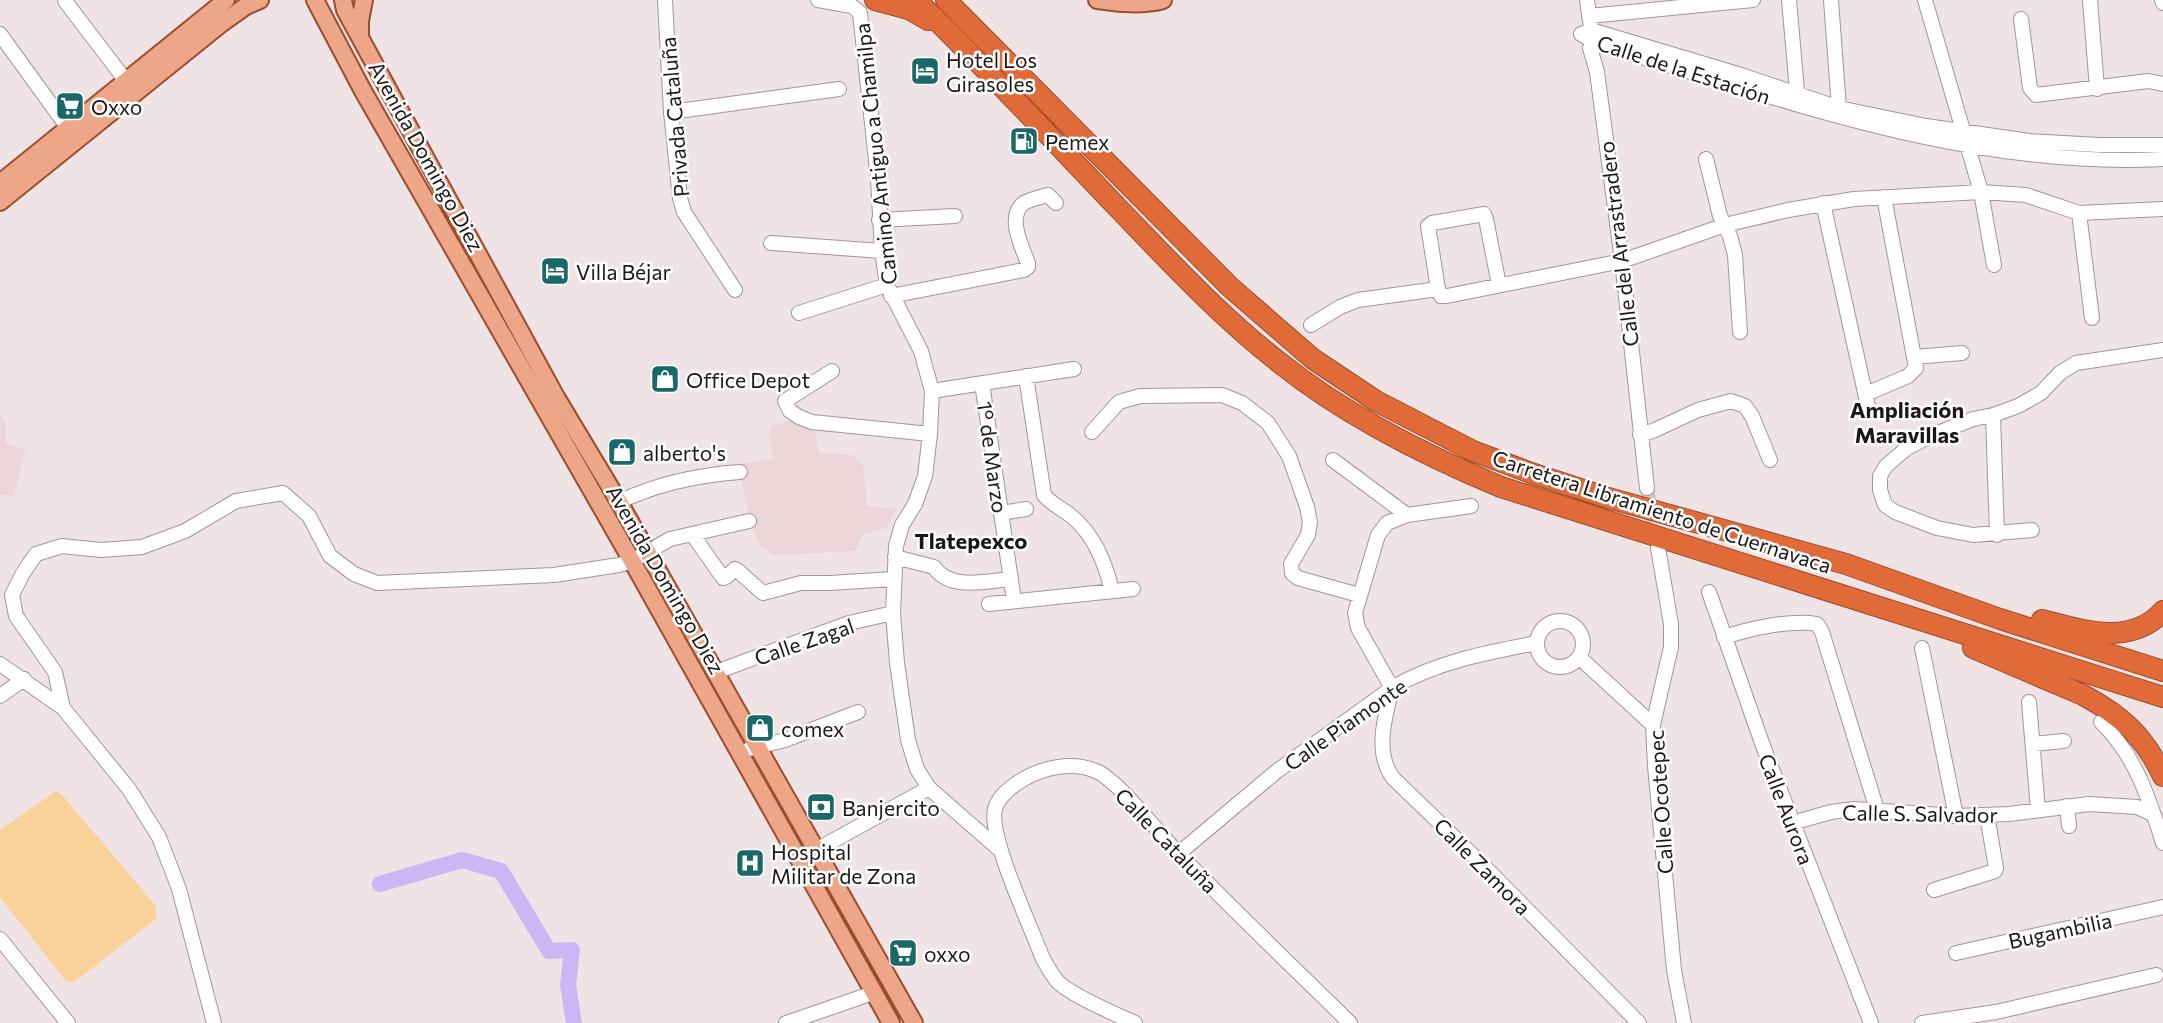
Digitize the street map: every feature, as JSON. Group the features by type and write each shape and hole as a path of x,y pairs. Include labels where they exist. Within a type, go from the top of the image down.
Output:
{"highway":[{"path":"875,0 909,9 961,44"},
{"name":"Carretera Libramiento de Cuernavaca","path":"916,0 1209,303 1281,364 1332,399 1433,455 1501,487 2160,696"},
{"name":"Carretera Libramiento de Cuernavaca","path":"946,0 1230,287 1313,359 1376,401 1473,451 1531,473 1605,497 1846,564 2000,619 2162,670"},
{"path":"1915,588 2098,632 2130,632 2147,625 2163,611"},
{"path":"1855,598 1887,616 1990,654 2101,704 2121,718 2138,735 2153,756 2163,776"}],"main road":[{"path":"0,183 226,0"},
{"path":"0,202 222,23 246,6 260,0"},
{"name":"Avenida Domingo Diez","path":"315,0 363,91 621,543 625,563 640,577 891,1023"},
{"name":"Avenida Domingo Diez","path":"343,0 345,10 383,81 556,397 619,502 914,1023"},
{"path":"360,36 364,0"},
{"path":"1097,0 1152,3 1163,0"},
{"path":"363,91 383,81"},
{"path":"857,962 874,952"}],"street":[{"name":"Privada Cataluña","path":"665,0 671,112 680,198 684,212 735,290"},
{"name":"Camino Antiguo a Chamilpa","path":"818,0 852,6 860,13 878,179 882,251 889,291 921,351 932,391 925,476 915,504 902,525 896,557 893,613 897,663 908,740 917,769 929,788"},
{"name":"Calle del Arrastradero","path":"1587,0 1592,36 1590,48 1597,72 1622,261 1647,488"},
{"path":"1589,16 1702,3 1753,0"},
{"path":"1789,0 1798,100"},
{"path":"1831,0 1839,108"},
{"path":"1925,0 1981,192 1994,265"},
{"path":"2090,0 2097,89"},
{"path":"65,2 126,81"},
{"path":"2021,19 2032,92 2036,95 2148,81 2163,84"},
{"path":"0,34 68,128"},
{"name":"Calle de la Estación","path":"1592,36 1907,134 2076,144 2163,145"},
{"path":"671,112 839,89"},
{"name":"Calle de la Estación","path":"1798,100 1965,139 2075,159 2127,161 2163,159"},
{"path":"1706,159 1719,216 1725,225 1735,255 1740,332"},
{"path":"1499,285 1484,214 1428,226 1438,289 1441,296 1447,296 1622,261 1725,225 1823,203 1981,192 2026,195 2079,213 2163,209"},
{"path":"799,313 889,291 1024,270 1028,267 1028,263 1015,225 1019,210 1024,203 1048,195 1056,203"},
{"path":"1866,394 1908,376 1915,362 1884,197"},
{"path":"1823,203 1869,411"},
{"path":"2079,213 2092,318"},
{"path":"879,220 955,216"},
{"path":"771,243 882,251"},
{"path":"1311,325 1340,307 1359,300 1438,289"},
{"path":"2032,530 1997,535 1973,535 1938,528 1895,512 1885,505 1880,490 1880,476 1886,466 1907,448 1972,419 1993,416 2018,406 2041,393 2060,373 2076,363 2163,350"},
{"path":"1915,362 1962,354"},
{"path":"932,391 1074,369"},
{"path":"832,371 785,401 790,411 799,417 827,425 930,434"},
{"path":"1026,376 1044,495 1085,528 1099,552 1108,573 1112,591"},
{"name":"1° de Marzo","path":"982,383 1014,601"},
{"path":"1092,432 1119,402 1140,396 1222,395 1242,403 1268,423 1289,456 1307,507 1310,522 1308,535 1291,564 1292,573 1298,578 1359,595"},
{"path":"1640,435 1698,410 1731,401 1745,406 1752,416 1770,460"},
{"path":"1993,416 1997,535"},
{"path":"1333,460 1407,514"},
{"path":"619,502 644,490 693,478 740,472"},
{"path":"63,708 55,672 16,616 12,595 36,554 62,546 101,550 142,547 185,531 236,501 283,493 309,516 330,556 354,574 377,583 554,575 625,563 670,539 749,521"},
{"path":"1392,688 1358,628 1355,613 1378,535 1387,523 1407,514 1471,506"},
{"path":"1001,513 1026,509"},
{"path":"693,534 723,578 735,569 763,593 801,583 830,584 894,579"},
{"name":"Calle Ocotepec","path":"1658,548 1671,624 1671,647 1653,725 1655,766 1674,970 1684,1023"},
{"path":"896,557 934,567 940,576 961,583 1011,579"},
{"path":"989,604 1133,589"},
{"name":"Calle Aurora","path":"1709,592 1792,823 1871,1023"},
{"name":"Calle Zagal","path":"716,672 839,627 893,613"},
{"path":"1568,622 1581,633 1583,649 1580,657 1573,663 1557,667 1542,659 1537,643 1539,635 1551,623 1568,622"},
{"path":"1724,637 1778,626 1809,622 1817,624 1822,632 1876,810"},
{"name":"Calle Piamonte","path":"1178,854 1277,771 1408,678 1483,652 1537,643"},
{"path":"1922,648 1956,816"},
{"path":"1580,657 1653,725"},
{"path":"0,664 63,708 129,789 159,837 179,889 214,1023"},
{"path":"0,696 24,679"},
{"name":"Calle Zamora","path":"1392,688 1384,724 1383,758 1385,767 1393,778 1480,862 1639,1023"},
{"path":"2029,702 2038,810"},
{"path":"738,753 756,746 785,740 858,712"},
{"path":"2101,722 2115,736 2139,773 2163,843"},
{"path":"2033,744 2064,741"},
{"name":"Calle Cataluña","path":"1135,1023 1110,1012 1061,984 1052,974 1043,959 1000,850 994,822 995,808 1003,795 1022,780 1045,770 1068,765 1082,766 1098,772 1107,779 1178,854 1350,1023"},
{"path":"816,850 929,788 1000,850"},
{"name":"Calle S. Salvador","path":"1792,823 1831,812 1854,809 1956,816 2089,804 2137,807 2154,814"},
{"path":"2067,806 2069,826"},
{"path":"1934,890 1995,871 1987,815"},
{"name":"Bugambilia","path":"1956,953 2163,907"},
{"path":"0,939 68,1023"},
{"path":"1922,1023 1996,1012 2156,975"},
{"path":"786,1023 873,993"}],"shaded area":[{"path":"0,416 6,424 6,443 25,450 14,496 0,495"},
{"path":"796,419 815,425 817,447 820,453 852,455 863,465 867,506 897,509 886,528 862,535 856,551 773,555 760,545 749,521 739,466 774,459 769,438 771,426"},
{"path":"56,791 63,796 155,905 157,918 73,983 65,980 0,897 0,830"}],"waterway":[{"path":"380,884 462,860 501,871 549,951 572,950 568,985 574,1023"}],"tunnel":[{"path":"1647,488 1657,542"}],"place":[{"name":"Hotel Los Girasoles","path":"925,71"},
{"name":"Oxxo","path":"70,106"},
{"name":"Pemex","path":"1024,141"},
{"name":"Villa Béjar","path":"555,271"},
{"name":"Office Depot","path":"665,379"},
{"name":"alberto's","path":"622,452"},
{"name":"comex","path":"760,728"},
{"name":"Banjercito","path":"821,807"},
{"name":"Hospital Militar de Zona","path":"750,863"},
{"name":"oxxo","path":"903,953"}],"district":[{"name":"Ampliación Maravillas","path":"1907,422"},
{"name":"Tlatepexco","path":"971,540"}]}
